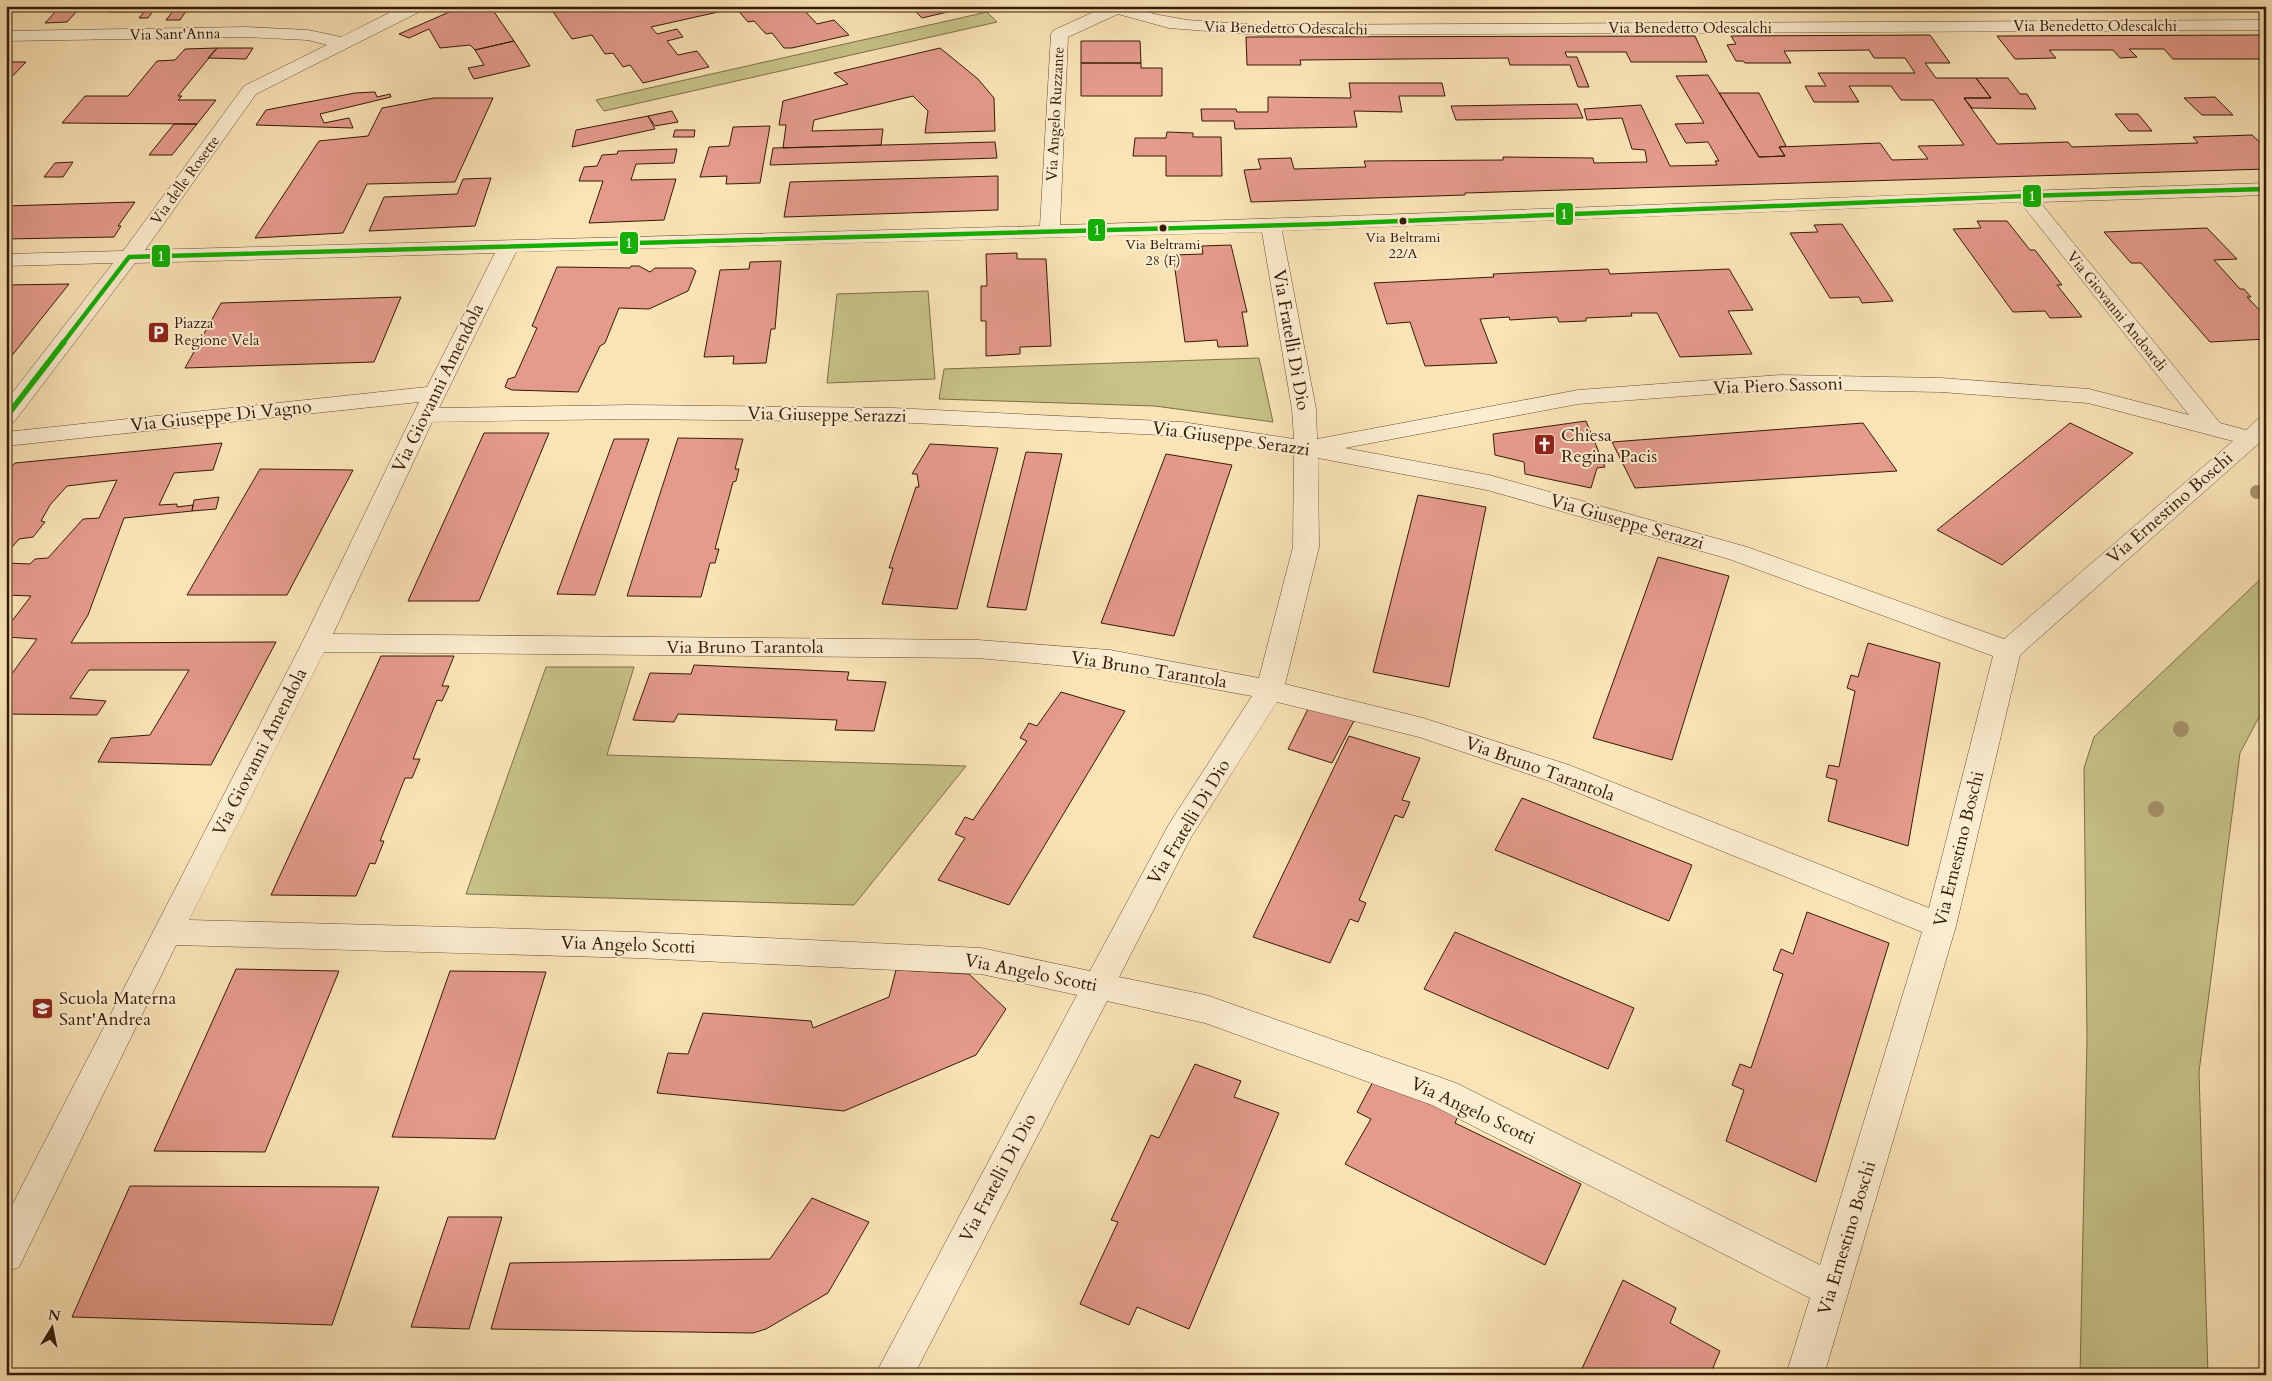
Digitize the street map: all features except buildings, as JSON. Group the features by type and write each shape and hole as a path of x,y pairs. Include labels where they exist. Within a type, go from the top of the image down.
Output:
{"street":[{"name":"Via delle Rosette","path":"6,417 129,257 250,90 417,6"},
{"name":"Via Benedetto Odescalchi","path":"1120,7 1132,14 1200,27 1259,30 2266,25"},
{"name":"Via Angelo Ruzzante","path":"1050,232 1058,43 1060,34 1120,7"},
{"name":"Via Sant'Anna","path":"6,36 254,32 308,35 343,43"},
{"path":"6,260 1271,225 2266,188"},
{"name":"Via Giovanni Andoardi","path":"2025,196 2210,426"},
{"name":"Via Fratelli Di Dio","path":"894,1375 1179,832 1270,690 1306,547 1304,409 1271,225"},
{"name":"Via Giovanni Amendola","path":"6,1255 167,932 316,643 429,404 508,246"},
{"name":"Via Piero Sassoni","path":"1306,448 1578,397 1780,382 1941,386 2089,396 2210,426 2258,431"},
{"name":"Via Giuseppe Serazzi","path":"429,404 630,412 893,415 1182,429 1306,448 1489,483 1738,553 2008,651"},
{"name":"Via Giuseppe Di Vagno","path":"6,439 429,404"},
{"name":"Via Ernestino Boschi","path":"1805,1375 1940,926 2008,651 2258,431"},
{"name":"Via Bruno Tarantola","path":"316,643 978,649 1110,660 1270,690 1423,728 1559,773 1940,926"},
{"name":"Via Angelo Scotti","path":"167,932 638,945 980,961 1206,1009 1444,1094 1832,1290"}],"shaded area":[{"path":"987,12 997,22 604,111 596,100"},
{"path":"928,291 935,379 827,383 837,294"},
{"path":"1259,358 1273,422 1155,406 939,399 944,369"},
{"path":"2266,574 2266,704 2240,753 2199,1072 2208,1375 2080,1375 2087,1039 2084,768 2094,737"},
{"path":"546,667 634,667 607,755 966,766 854,905 466,894"}],"transit line":[{"name":"1","path":"6,417 129,257 1326,224 2025,196 2266,189"}],"place":[{"name":"Via Beltrami 22/A","path":"1403,221"},
{"name":"Via Beltrami 28 (F)","path":"1163,228"},
{"name":"Piazza Regione Vela","path":"158,332"},
{"name":"Chiesa Regina Pacis","path":"1545,445"},
{"name":"Scuola Materna Sant'Andrea","path":"43,1008"}]}
